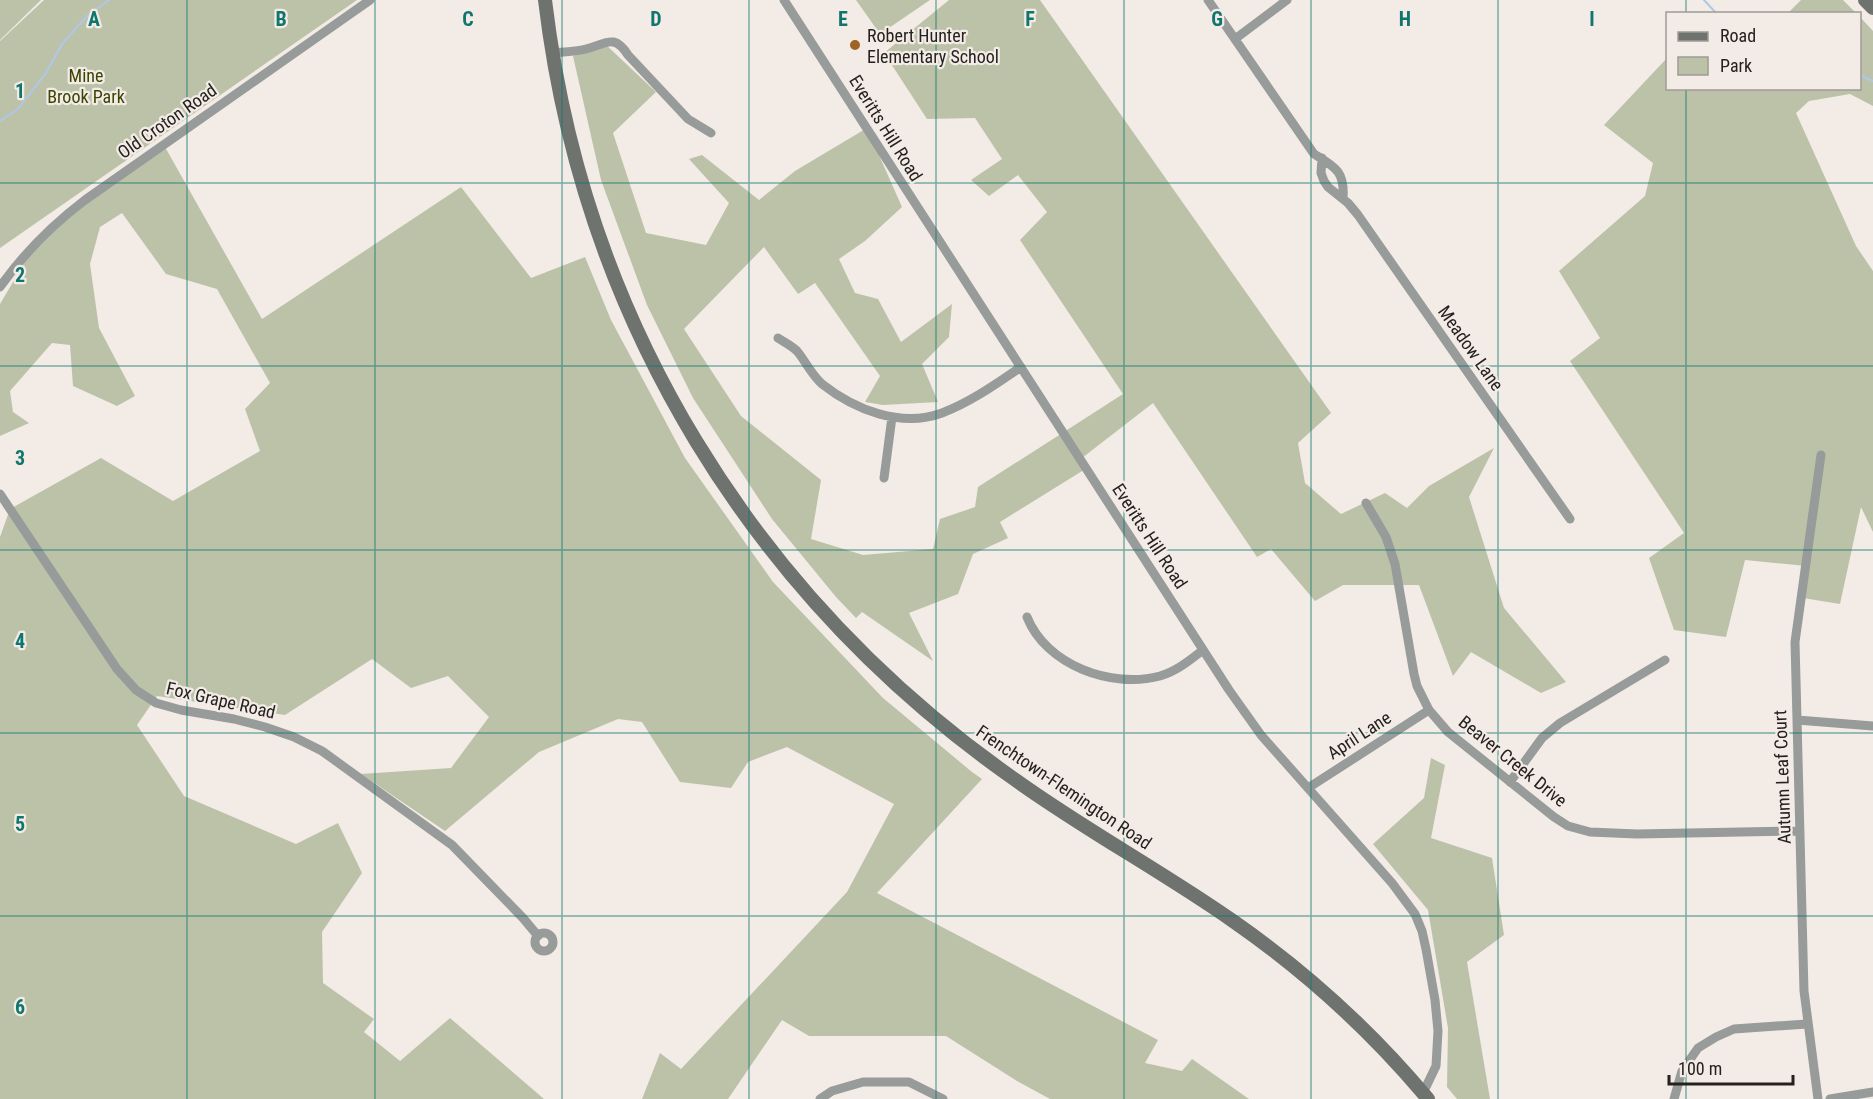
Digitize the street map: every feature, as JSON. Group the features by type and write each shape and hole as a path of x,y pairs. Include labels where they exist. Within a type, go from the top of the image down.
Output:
{"main road":[{"name":"Frenchtown-Flemington Road","path":"545,0 552,53 567,128 590,210 610,266 636,327 676,407 713,470 750,524 792,576 855,646 925,712 1022,786 1190,892 1255,937 1336,1005 1388,1055 1425,1096"},
{"path":"1865,0 1873,8"}],"street":[{"name":"Old Croton Road","path":"0,287 33,245 64,216 370,0"},
{"name":"Everitts Hill Road","path":"784,0 1203,650 1261,735 1405,898 1415,914 1422,931 1435,1000 1438,1045 1436,1066 1425,1096"},
{"name":"Meadow Lane","path":"1208,0 1314,154 1332,166 1342,177 1343,198"},
{"path":"1235,39 1287,0"},
{"path":"552,53 588,49 604,42 622,45 628,55 688,119 711,132"},
{"name":"Meadow Lane","path":"1322,159 1321,173 1328,187 1343,198 1358,215 1570,519"},
{"path":"778,338 796,350 813,375 845,400 871,412 892,417 913,418 939,414 975,398 1021,367"},
{"path":"884,478 892,417"},
{"name":"Autumn Leaf Court","path":"1818,1099 1804,991 1796,642 1821,455"},
{"name":"Fox Grape Road","path":"0,495 117,669 136,690 156,703 181,710 234,718 294,737 322,751 452,846 538,936"},
{"name":"Beaver Creek Drive","path":"1366,503 1386,537 1395,564 1414,674 1417,686 1429,710 1448,732 1554,817 1568,826 1590,832 1636,834 1800,831"},
{"path":"1027,617 1033,632 1060,657 1085,670 1114,678 1134,679 1161,675 1174,670 1203,650"},
{"path":"1510,782 1542,738 1560,723 1665,660"},
{"name":"April Lane","path":"1308,788 1429,710"},
{"path":"1797,720 1873,726"},
{"path":"1674,1099 1682,1071 1698,1048 1716,1037 1734,1029 1808,1024"},
{"path":"820,1099 832,1091 863,1082 909,1082 943,1099"},
{"path":"1830,1099 1873,1092"}],"green space":[{"path":"0,0 41,0 0,40"},
{"name":"Mine Brook Park","path":"44,0 357,0 0,248 0,41"},
{"path":"856,0 930,0 880,34"},
{"path":"949,0 1040,0 1331,413 1298,443 1305,483 1341,514 1385,493 1407,508 1429,486 1494,448 1469,497 1504,608 1566,682 1541,693 1471,652 1453,676 1419,585 1343,585 1315,601 1271,549 1257,557 1153,403 1082,458 1087,468 1000,522 1008,538 973,554 958,594 909,613 933,661 862,612 856,618 836,597 772,519 693,398 647,305 601,180 573,56 604,43 656,92 613,133 646,233 706,245 729,203 689,159 702,155 759,200 795,171 867,128 902,207 865,241 839,259 855,293 878,299 901,342 952,304 949,337 922,364 938,402 883,405 865,402 880,376 815,283 798,294 764,247 684,329 741,416 821,480 811,539 863,555 933,549 940,519 975,507 978,487 1123,394 1020,240 1047,212 1018,175 989,196 971,180 1002,159 975,118 927,119 884,53"},
{"path":"1801,0 1843,0 1855,12 1789,12"},
{"path":"1861,18 1873,31 1873,106 1850,94 1809,101 1796,113 1856,246 1873,271 1873,532 1861,507 1840,604 1803,598 1807,566 1745,560 1726,637 1674,630 1649,558 1684,533 1570,361 1600,338 1559,271 1645,196 1653,163 1604,125 1666,59 1666,90 1861,90"},
{"path":"165,147 262,319 461,187 531,278 585,257 611,320 685,458 773,582 883,698 982,779 877,893 1158,1040 1145,1063 1182,1071 1192,1059 1249,1099 1050,1099 946,1036 809,1036 782,1020 728,1099 642,1099 660,1053 681,1069 847,892 894,804 787,747 748,762 731,788 680,782 642,722 618,719 539,752 445,831 361,774 451,768 489,717 448,676 411,688 372,659 285,715 157,696 137,725 184,796 296,844 338,823 362,873 322,932 323,983 374,1019 364,1032 400,1061 450,1018 544,1099 0,1099 0,537 10,509 101,458 173,501 260,451 245,409 270,383 217,289 166,274 122,213 100,227 90,264 99,328 135,396 117,406 73,386 70,345 52,343 10,391 13,412 29,423 0,436 0,304 39,238"},
{"path":"1431,758 1445,765 1431,838 1492,858 1504,935 1467,962 1490,1099 1457,1099 1447,1087 1448,1028 1428,910 1373,844 1424,798"}],"waterway":[{"path":"0,121 18,109 46,73 62,44 87,16 109,0"},
{"path":"1704,0 1715,12"},
{"path":"1861,75 1873,81"}],"place":[{"name":"Robert Hunter Elementary School","path":"855,45"}]}
